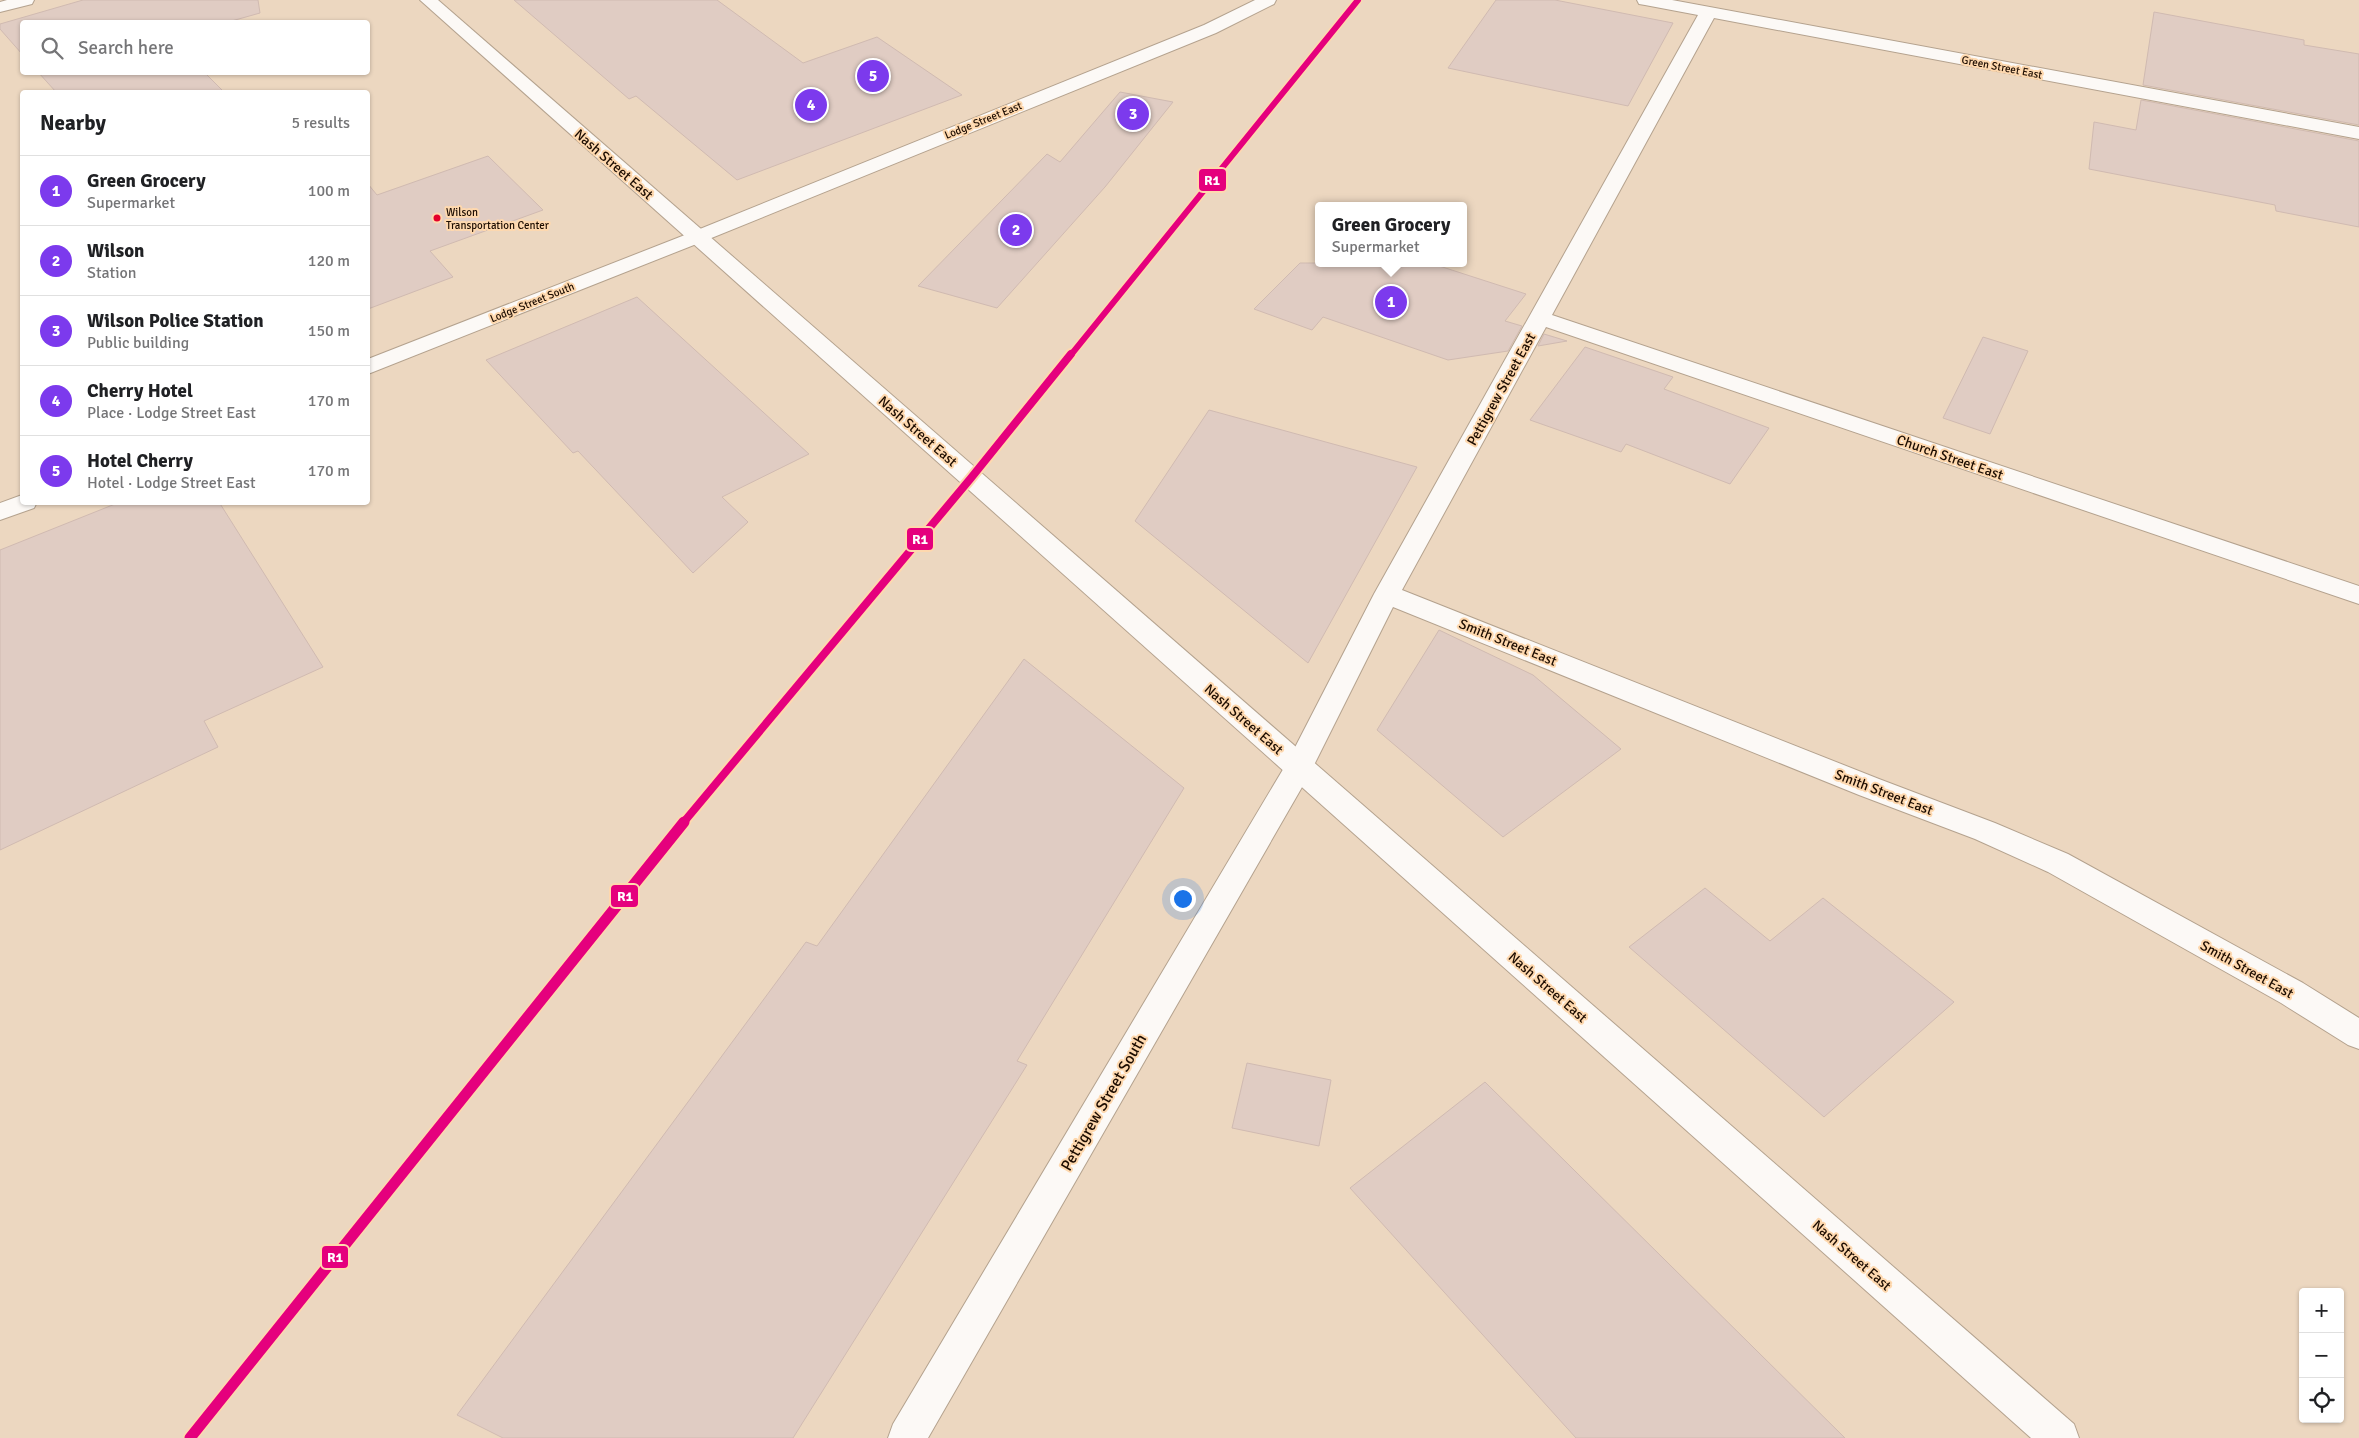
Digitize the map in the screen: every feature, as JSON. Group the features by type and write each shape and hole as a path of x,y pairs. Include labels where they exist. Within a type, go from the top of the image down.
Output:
{"street":[{"path":"0,7 26,0"},
{"name":"Nash Street East","path":"428,0 2060,1438"},
{"name":"Lodge Street East","path":"697,237 1210,29 1268,0"},
{"name":"Green Street East","path":"1645,0 2359,133"},
{"name":"Pettigrew Street East","path":"1299,767 1387,594 1541,318 1708,12"},
{"name":"Lodge Street South","path":"370,366 697,237"},
{"name":"Church Street East","path":"1541,318 2359,595"},
{"path":"0,512 20,504"},
{"name":"Smith Street East","path":"1387,594 1869,787 1985,831 2058,863 2292,993 2359,1035"},
{"name":"Pettigrew Street South","path":"907,1438 1299,767"}],"building":[{"path":"83,0 258,0 260,13 235,20 20,20 20,52 0,29 0,24"},
{"path":"514,0 717,0 803,63 877,37 962,95 737,180 636,96 629,99"},
{"path":"1496,0 1555,0 1673,23 1628,106 1448,68"},
{"path":"2154,12 2304,40 2304,45 2359,54 2359,125 2143,85"},
{"path":"41,75 207,75 222,90 54,90"},
{"path":"1120,92 1173,102 1105,187 997,308 918,286 1047,154 1060,162"},
{"path":"2141,100 2359,141 2359,227 2276,211 2275,205 2089,169 2094,122 2136,130"},
{"name":"Wilson Transportation Center","path":"488,156 543,210 430,251 453,277 370,308 370,186 377,195"},
{"path":"1300,263 1315,263 1315,267 1442,267 1526,294 1505,321 1522,326 1508,351 1448,360 1323,317 1312,330 1254,309"},
{"path":"637,297 809,454 722,497 748,522 693,573 578,451 573,453 486,360"},
{"path":"1544,334 1567,341 1538,346"},
{"path":"1983,337 2028,351 1990,434 1943,418"},
{"path":"1585,347 1673,377 1664,389 1769,428 1730,484 1626,444 1621,452 1530,420"},
{"path":"1209,410 1417,467 1308,663 1135,521"},
{"path":"112,505 221,505 323,667 204,721 218,747 0,850 0,550"},
{"path":"1439,630 1533,675 1621,749 1503,837 1377,730"},
{"path":"1024,659 1184,788 1017,1061 1027,1065 793,1438 503,1438 457,1415 806,942 817,946"},
{"path":"1705,888 1770,941 1823,898 1954,1002 1824,1117 1629,947"},
{"path":"1247,1063 1331,1080 1319,1146 1232,1128"},
{"path":"1485,1082 1845,1438 1576,1438 1350,1188"}],"transit line":[{"name":"R1","path":"190,1438 680,827 971,478 1358,0"}],"place":[{"name":"Hotel Cherry","path":"873,76"},
{"name":"Cherry Hotel","path":"811,105"},
{"name":"Wilson Police Station","path":"1133,114"},
{"name":"Wilson Transportation Center","path":"437,218"},
{"name":"Wilson","path":"1016,230"},
{"name":"Green Grocery","path":"1391,302"}]}
